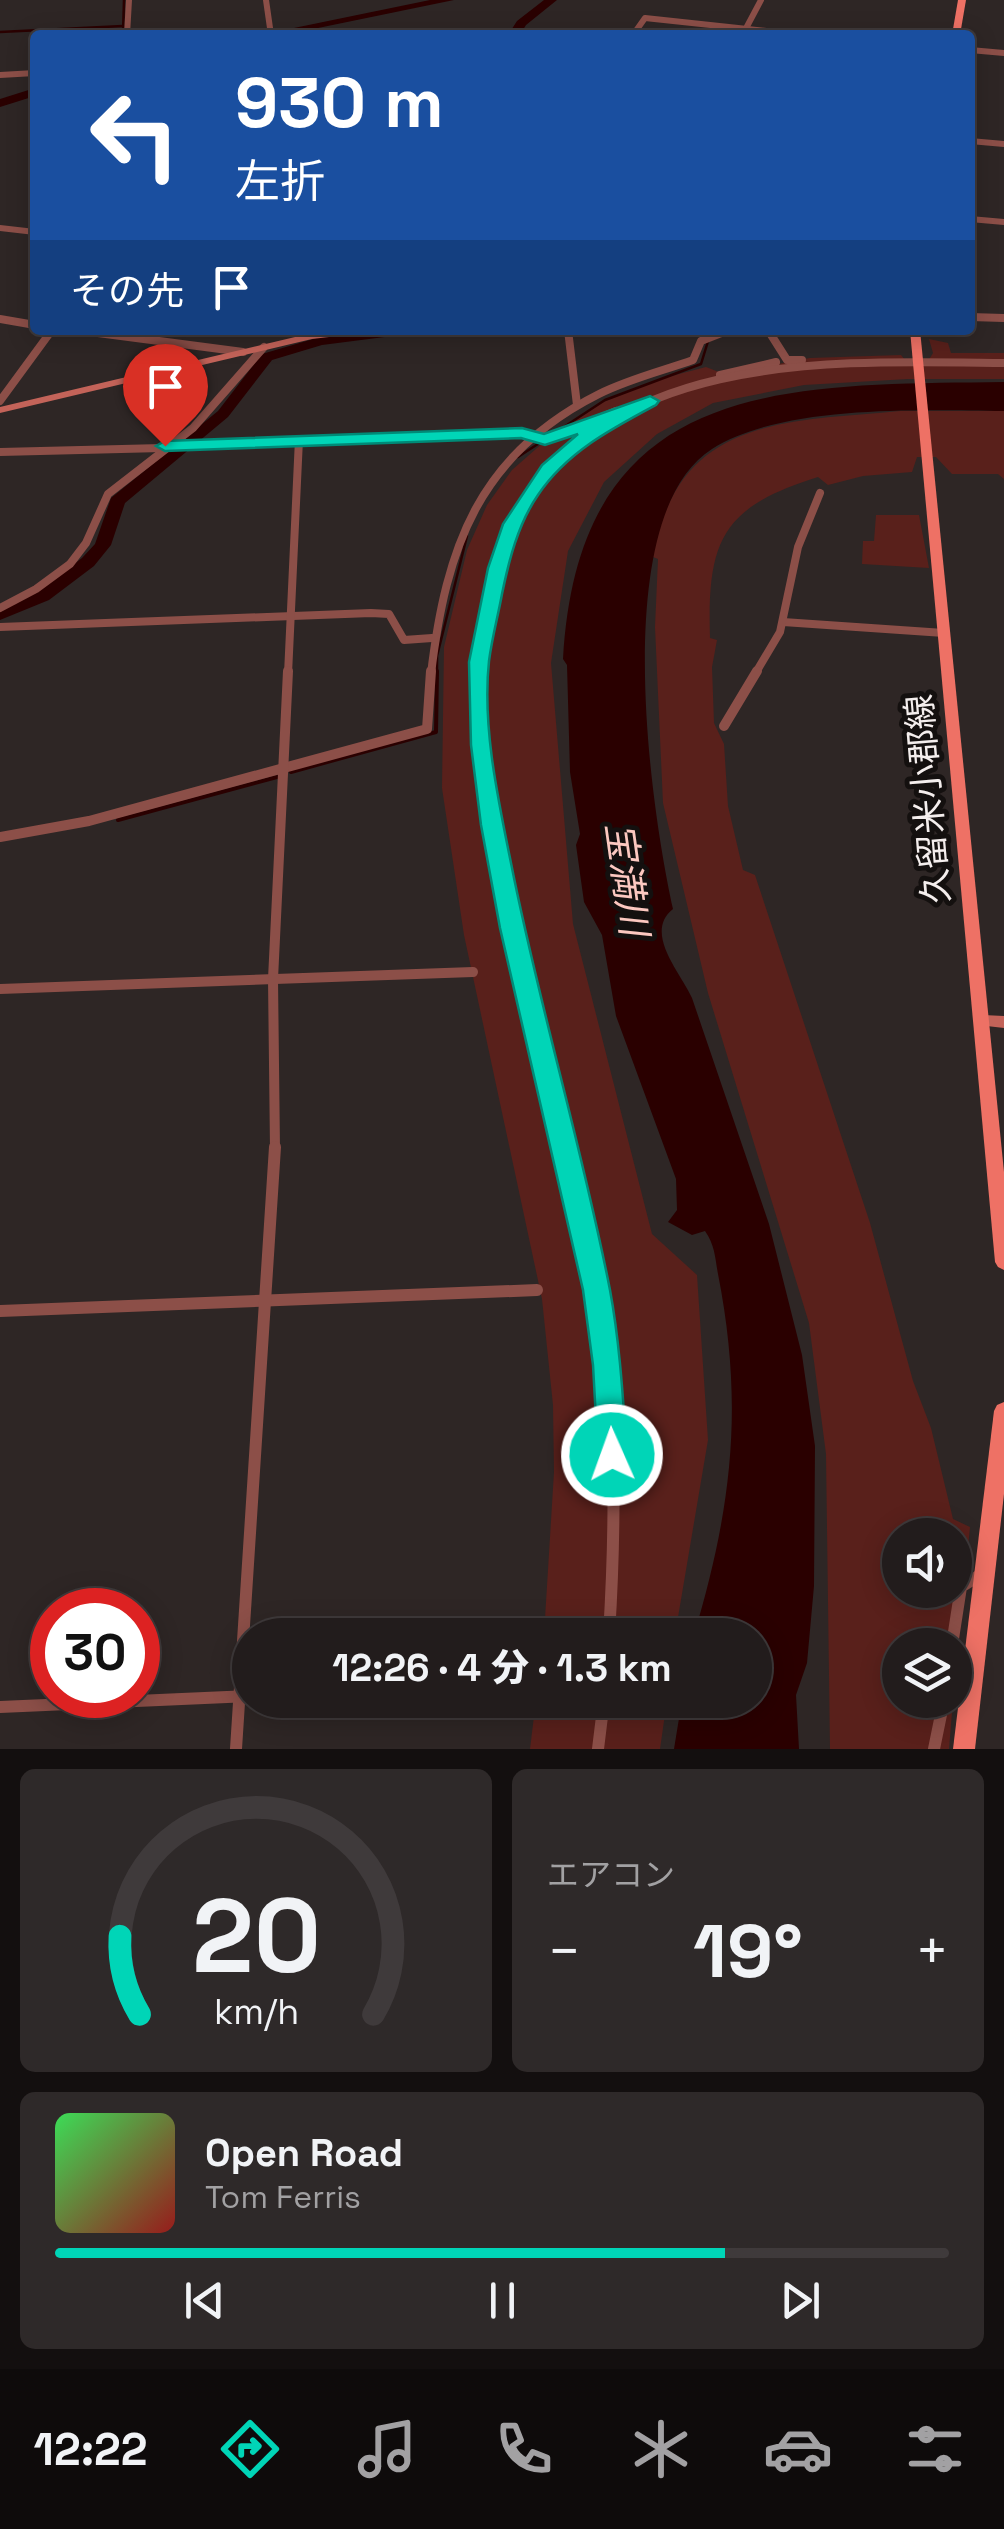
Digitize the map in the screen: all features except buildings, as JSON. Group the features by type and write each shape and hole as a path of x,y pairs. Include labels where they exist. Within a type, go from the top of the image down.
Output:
{"main road":[{"path":"957,30 962,0"},
{"name":"久留米小郡線","path":"915,335 1004,1262"},
{"path":"964,1749 1004,1411"}],"street":[{"path":"127,30 128,0"},
{"path":"266,0 270,30"},
{"path":"745,30 762,0"},
{"path":"636,30 644,18 730,30"},
{"path":"975,50 1004,53"},
{"path":"0,75 30,74"},
{"path":"975,141 1004,144"},
{"path":"975,219 1004,222"},
{"path":"0,228 30,231"},
{"path":"975,317 1004,318"},
{"path":"0,319 30,324"},
{"path":"0,401 48,335"},
{"path":"114,335 243,352"},
{"path":"0,410 307,335"},
{"path":"569,335 577,405"},
{"path":"0,837 88,821 427,729 432,638 446,578 466,520 497,470 533,435 577,405 622,384 693,360 715,335"},
{"path":"771,335 786,360"},
{"path":"0,608 34,591 74,559 87,541 106,496 200,422 264,347"},
{"path":"704,384 731,370 786,360 1004,363"},
{"path":"0,452 300,438 533,435 545,440 704,384 772,369 842,363"},
{"path":"610,1618 612,1420 605,1346 596,1290 492,825 482,745 479,662 498,568 512,524 528,496 548,469 587,435 650,401"},
{"path":"249,1618 276,1158 273,979 300,438"},
{"path":"724,726 783,622 798,546 820,492"},
{"path":"0,627 389,614 404,640 432,638"},
{"path":"783,622 944,633"},
{"path":"0,988 473,972"},
{"path":"982,1021 1004,1022"},
{"path":"0,1311 537,1290"},
{"path":"955,1628 962,1587 984,1572"},
{"path":"0,1707 232,1697"},
{"path":"236,1749 241,1718"},
{"path":"598,1749 602,1718"},
{"path":"934,1749 942,1718"}],"shaded area":[{"path":"929,339 948,343 951,353 1004,353 1004,379 804,385 713,403 657,434 604,482 568,551 551,663 573,924 652,1234 697,1275 708,1440 678,1618 545,1618 554,1472 553,1405 542,1299 464,935 442,788 444,647 467,550 487,505 512,470 561,427 601,403 660,379 706,367 724,374 810,358 901,355 909,365 925,366 933,353"},
{"path":"900,411 1004,411 1004,479 998,474 952,474 936,457 917,457 912,472 863,476 828,485 818,477 760,501 727,532 712,576 710,604 710,638 717,640 712,667 714,723 724,744 728,806 743,870 755,875 870,1223 913,1381 931,1428 953,1518 882,1518 882,1608 962,1608 960,1628 882,1628 882,1718 952,1718 949,1749 830,1749 826,1454 809,1323 708,993 663,803 655,627 658,559 653,557 666,511 686,476 711,452 742,435 816,419"},
{"path":"876,515 919,515 929,568 862,564 863,541 874,541"},
{"path":"534,1718 664,1718 660,1749 530,1749"}],"water":[{"name":"宝満川","path":"1004,382 1004,411 854,413 776,424 742,434 712,449 680,483 659,534 648,596 645,665 655,803 673,909 665,919 663,941 692,998 769,1224 802,1355 815,1446 814,1586 807,1663 796,1695 799,1749 674,1749 679,1718 772,1718 772,1618 699,1618 717,1543 730,1456 731,1368 726,1322 708,1236 705,1231 692,1235 668,1222 677,1210 676,1179 616,1016 602,935 584,902 576,845 580,834 570,772 567,665 563,659 577,566 608,497 651,448 707,416 772,397 844,387"}],"waterway":[{"path":"123,30 124,0"},
{"path":"292,30 448,0"},
{"path":"517,30 551,0"},
{"path":"41,30 123,26"},
{"path":"0,32 30,31"},
{"path":"0,103 30,94"},
{"path":"0,615 43,596 88,562 103,545 117,501 223,414 267,357 320,341 368,335"},
{"path":"518,457 605,400 701,364 709,338"},
{"path":"437,671 437,656 467,536"},
{"path":"291,772 436,732 437,671"},
{"path":"118,820 277,777"}],"route":[{"path":"165,446 300,438 522,433 545,440 650,401 587,435 548,469 528,496 512,524 498,568 479,662 482,745 492,825 596,1290 607,1365 612,1455"}]}
